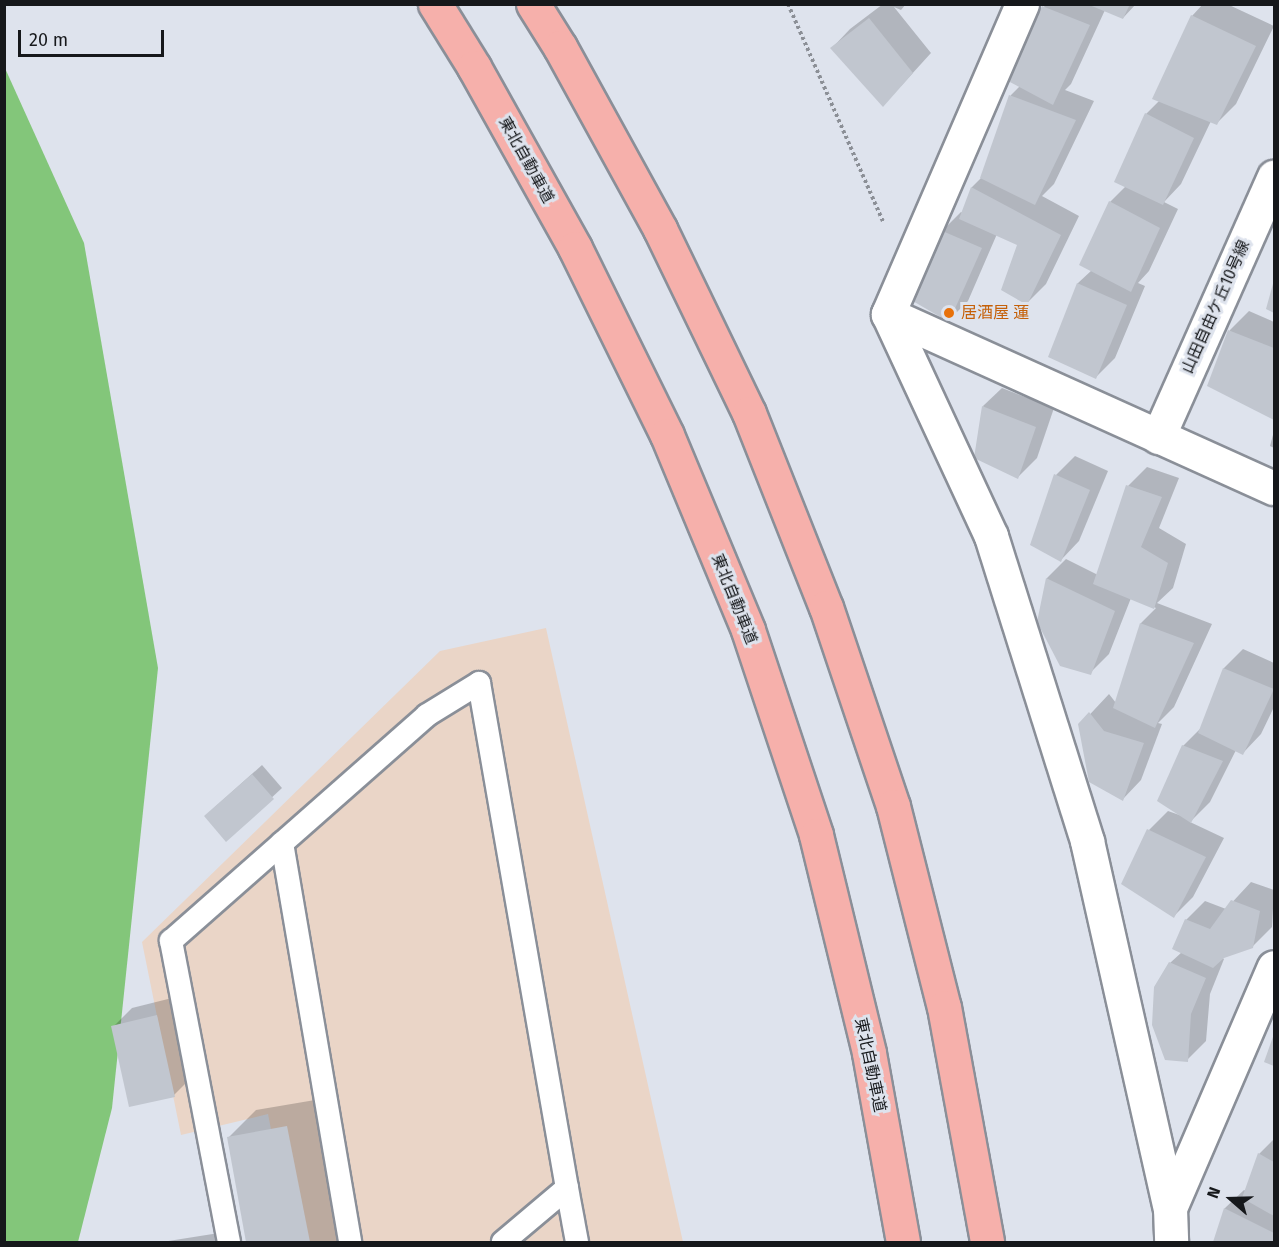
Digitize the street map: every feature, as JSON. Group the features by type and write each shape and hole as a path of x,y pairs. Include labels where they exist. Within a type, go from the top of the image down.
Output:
{"highway":[{"name":"東北自動車道","path":"435,4 474,67 575,248 667,435 748,630 816,835 869,1053 903,1242"},
{"path":"533,4 560,47 660,229 749,413 826,607 892,806 944,1007 987,1242"}],"street":[{"path":"1022,4 888,314 991,537 1083,830 1170,1208 1170,1242"},
{"name":"山田自由ケ丘10号線","path":"1158,437 1275,177"},
{"path":"888,314 1275,488"},
{"path":"1170,1208 1275,967"}],"lane":[{"path":"229,1242 171,941 427,715 480,683 577,1242"},
{"path":"282,843 350,1242"},
{"path":"503,1242 567,1188"}],"path":[{"path":"788,4 905,273"}],"shaded area":[{"path":"546,628 683,1242 293,1242 268,1114 181,1135 142,942 440,651"}],"green space":[{"path":"4,66 84,243 158,668 112,1108 78,1242 5,1242"}],"building":[{"path":"1087,4 1130,4 1123,19"},
{"path":"1042,6 1090,25 1053,105 1008,81"},
{"path":"1191,15 1256,46 1217,125 1152,99"},
{"path":"869,18 913,73 883,107 830,48"},
{"path":"1009,95 1076,120 1035,205 980,178"},
{"path":"1145,113 1194,138 1163,205 1114,182"},
{"path":"971,187 1061,235 1027,305 1001,290 1017,245 959,219"},
{"path":"1109,201 1160,228 1131,292 1079,265"},
{"path":"940,230 982,248 949,322 911,300"},
{"path":"1274,280 1274,313 1266,309"},
{"path":"1077,283 1127,305 1096,379 1048,357"},
{"path":"1228,330 1274,348 1274,420 1207,386"},
{"path":"982,406 1036,427 1018,479 974,458"},
{"path":"1054,474 1090,490 1061,562 1030,545"},
{"path":"1126,485 1162,497 1141,547 1168,563 1154,609 1093,584"},
{"path":"1046,578 1115,611 1091,675 1060,666 1037,622"},
{"path":"1140,623 1194,643 1155,728 1113,708"},
{"path":"1223,668 1274,689 1243,755 1198,733"},
{"path":"1089,712 1104,731 1144,743 1123,801 1089,782 1078,724"},
{"path":"1182,745 1223,761 1191,823 1157,801"},
{"path":"252,774 274,799 226,842 204,816"},
{"path":"1147,829 1206,857 1174,918 1121,884"},
{"path":"1231,900 1260,911 1253,948 1224,958 1213,968 1172,949 1185,919 1210,929"},
{"path":"1169,962 1206,978 1191,1014 1188,1062 1165,1060 1152,1025 1154,987"},
{"path":"157,1015 175,1097 129,1107 111,1026"},
{"path":"1274,1034 1274,1066 1264,1062"},
{"path":"287,1126 310,1242 246,1242 227,1137"},
{"path":"1258,1153 1274,1162 1274,1216 1242,1198"},
{"path":"1224,1208 1274,1233 1274,1242 1213,1242"}],"place":[{"name":"居酒屋 蓮","path":"949,313"}]}
